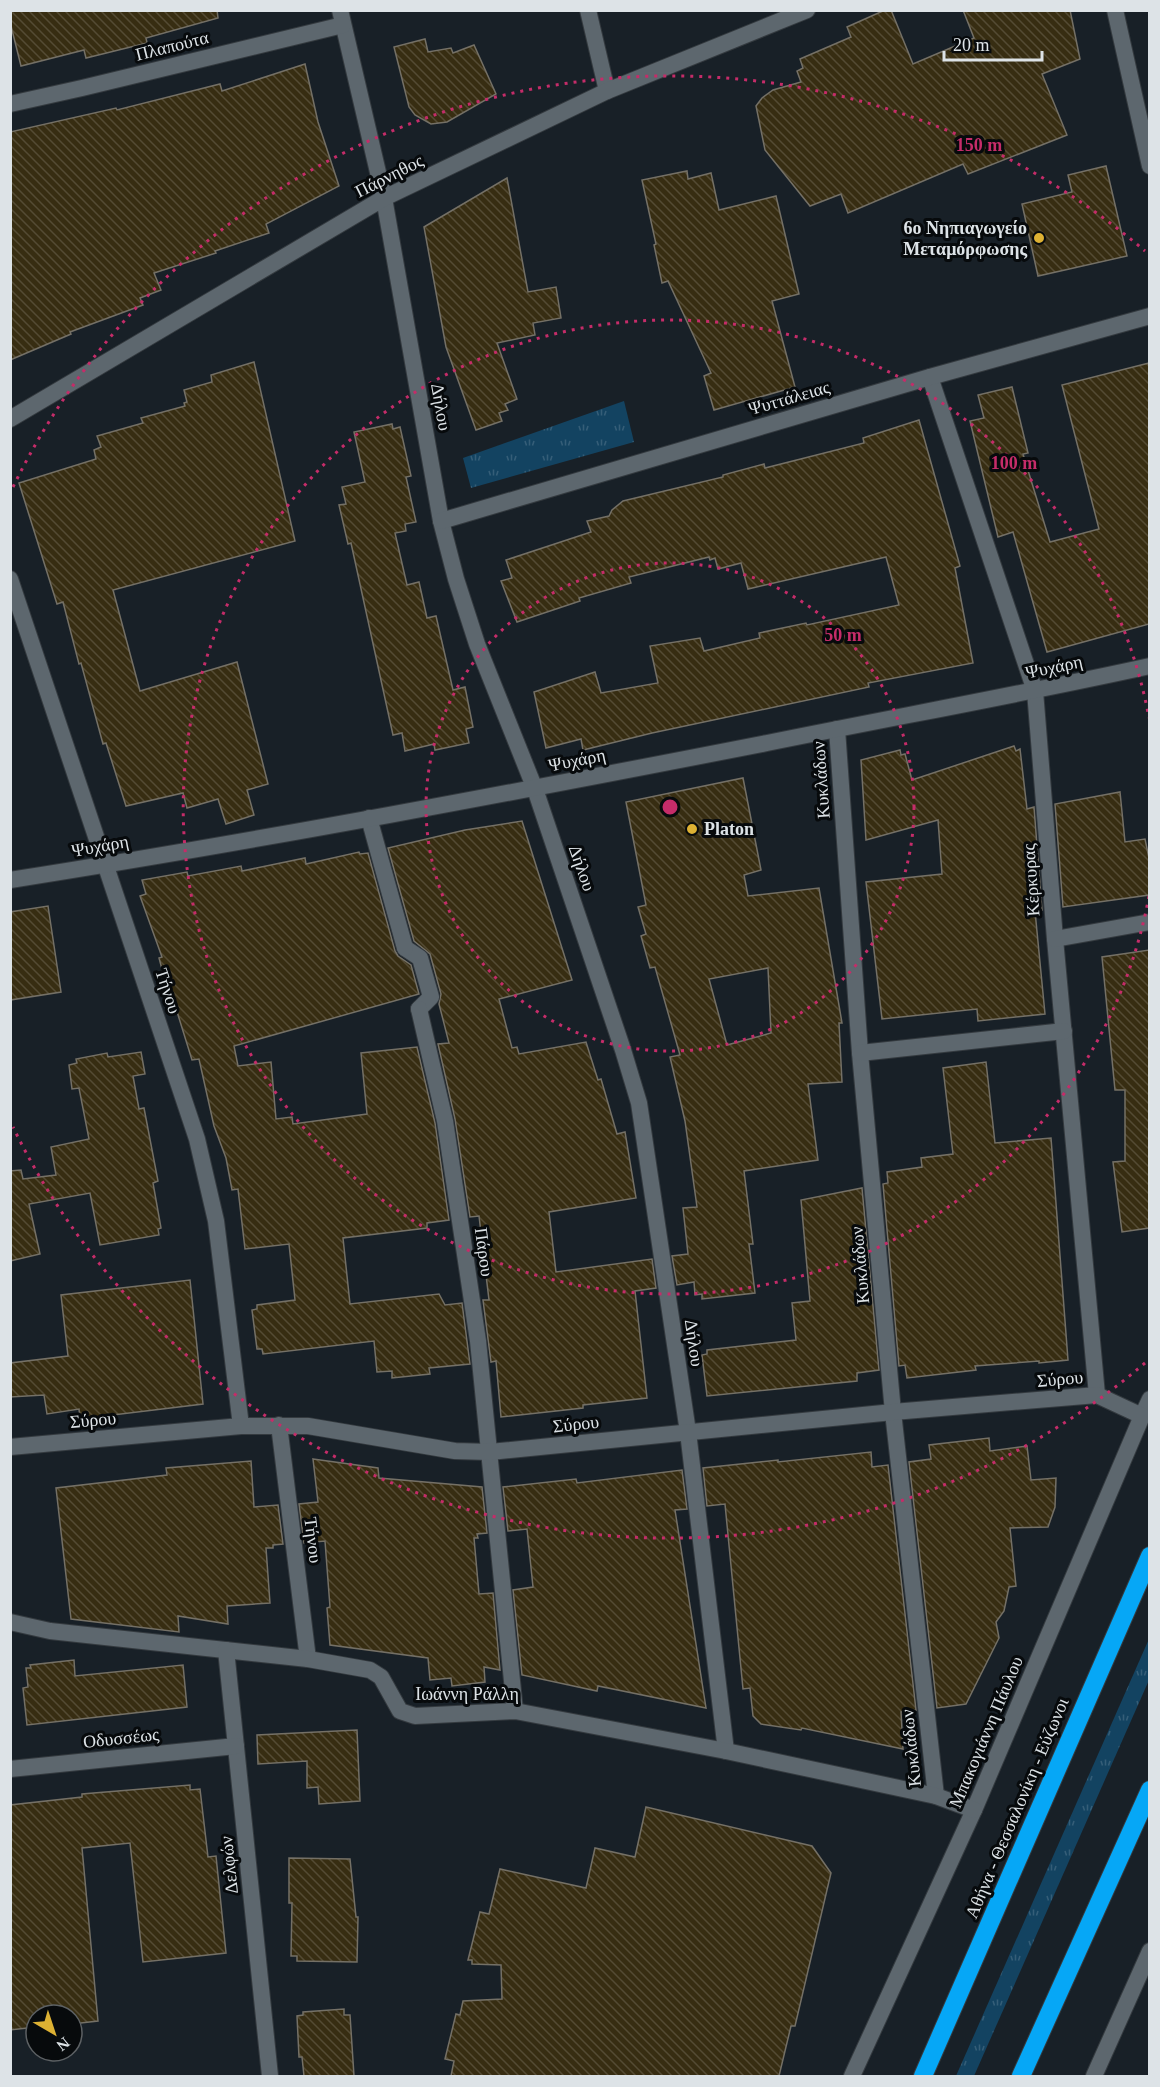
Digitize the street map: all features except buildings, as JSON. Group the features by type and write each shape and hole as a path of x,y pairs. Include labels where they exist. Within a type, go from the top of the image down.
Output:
{"highway":[{"name":"Αθήνα - Θεσσαλονίκη - Εύζωνοι","path":"923,2076 1149,1556"},
{"path":"1022,2076 1149,1790"}],"street":[{"path":"588,10 608,91"},
{"name":"Πάρνηθος","path":"10,419 384,198 608,91 807,10"},
{"path":"1115,10 1149,166"},
{"name":"Πλαπούτα","path":"10,104 82,88 341,18"},
{"name":"Δήλου","path":"341,18 384,198 441,520 456,579 477,644 534,789 639,1103 688,1432 726,1751"},
{"name":"Ψυττάλειας","path":"441,520 930,377 1149,316"},
{"name":"Κέρκυρας","path":"930,377 1035,691 1055,939 1097,1395"},
{"name":"Τήνου","path":"10,579 207,1177 216,1221 241,1426"},
{"name":"Ψυχάρη","path":"10,880 534,789 1035,691 1149,666"},
{"name":"Κυκλάδων","path":"837,729 860,1053 893,1412 936,1796"},
{"name":"Πάρου","path":"369,818 405,948 420,958 431,997 419,1009 446,1121 478,1341 515,1711"},
{"path":"1055,939 1149,922"},
{"path":"860,1053 1064,1031"},
{"name":"Σύρου","path":"10,1447 241,1426 279,1425 308,1426 455,1451 490,1452 893,1412 1097,1395 1142,1416"},
{"name":"Μπακογιάννη Πάυλου","path":"852,2076 974,1810 1149,1399"},
{"name":"Τήνου","path":"279,1425 308,1659"},
{"name":"Ιωάννη Ράλλη","path":"10,1622 50,1631 308,1659 370,1670 381,1677 400,1711 415,1716 515,1711 726,1751 936,1796 974,1810"},
{"name":"Δελφών","path":"226,1650 269,2076"},
{"name":"Οδυσσέως","path":"10,1769 236,1746"},
{"path":"1094,2076 1149,1951"}],"green space":[{"path":"624,401 634,442 471,488 463,458"},
{"path":"1149,1639 1149,1680 974,2076 956,2076"}],"place":[{"name":"6ο Νηπιαγωγείο Μεταμόρφωσης","path":"1039,238"},
{"name":"Platon","path":"692,829"}]}
